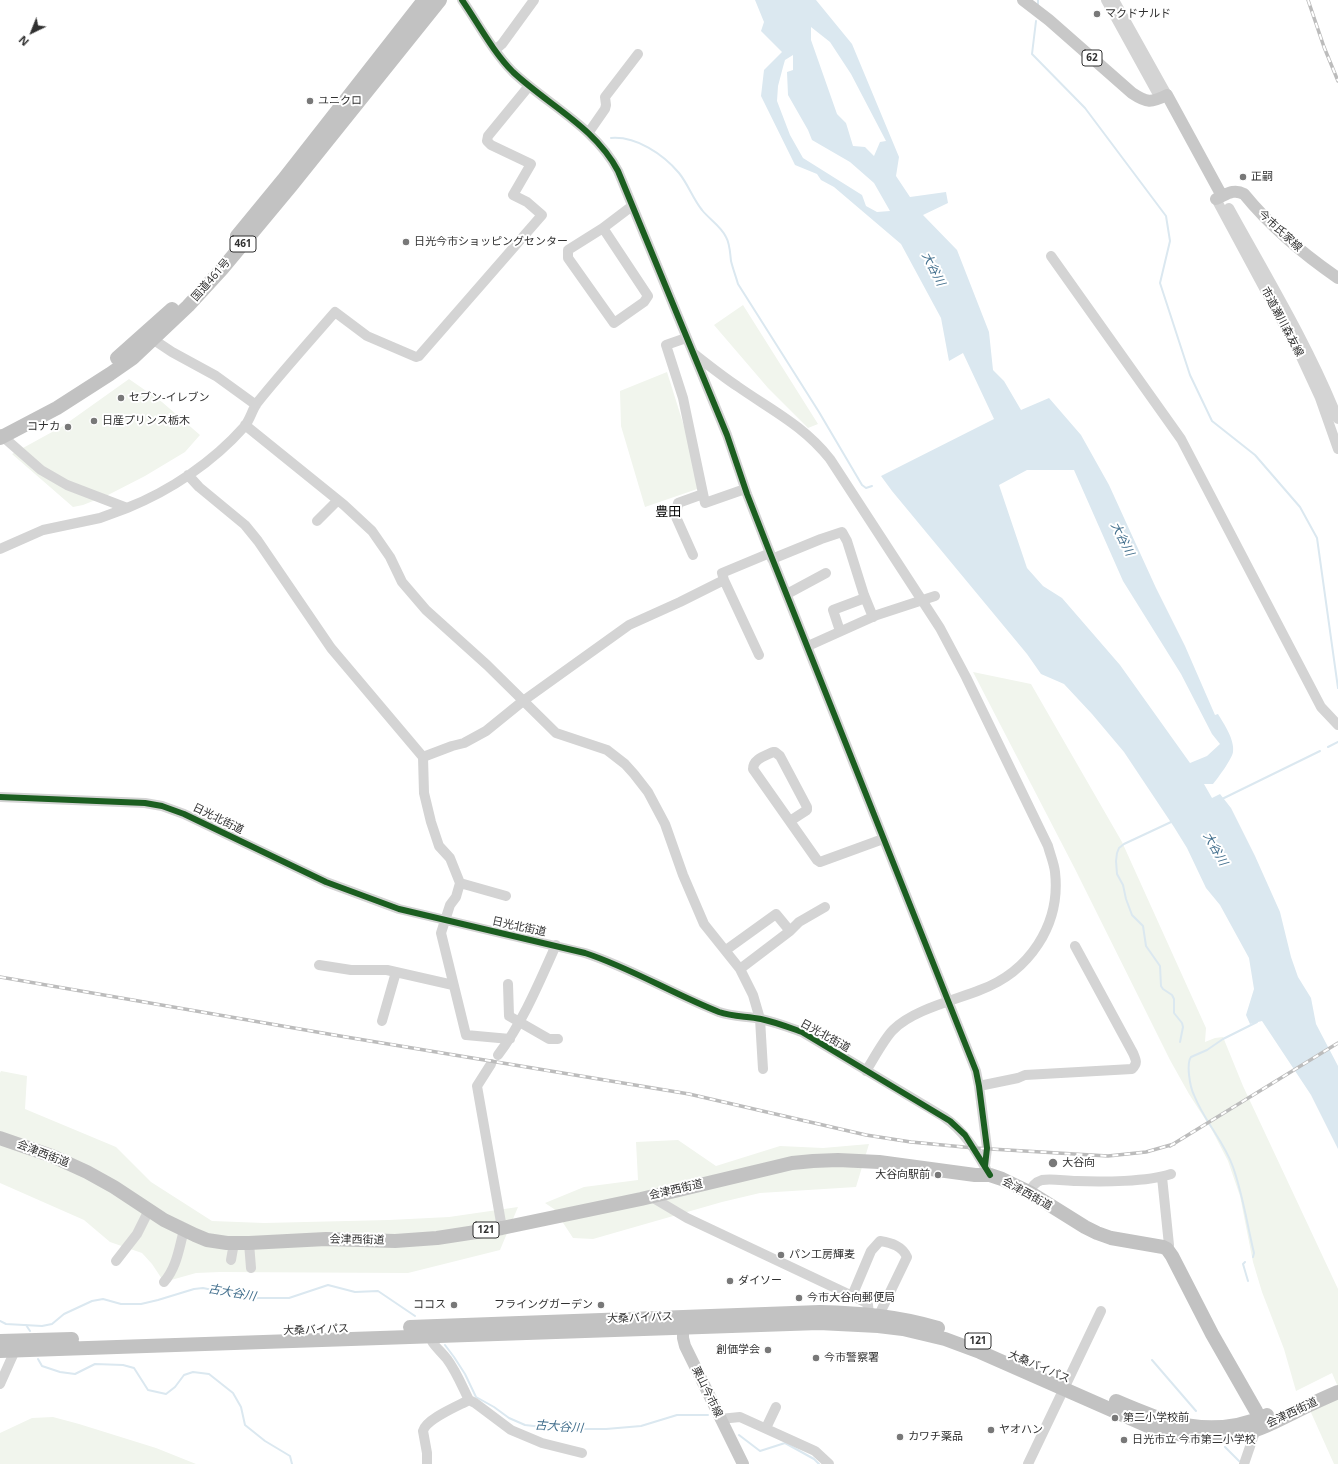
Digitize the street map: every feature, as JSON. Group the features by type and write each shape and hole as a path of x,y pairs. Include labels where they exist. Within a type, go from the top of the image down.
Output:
{"highway":[{"name":"国道461号","path":"1,434 50,412 81,394 133,358 149,337 217,260 283,180 424,0"},
{"name":"国道461号","path":"149,337 188,306 239,248 291,186 440,0"},
{"name":"会津西街道","path":"0,1138 38,1151 74,1166 114,1187 164,1220 184,1230 207,1240 234,1243 326,1239 417,1240 502,1228 792,1163 838,1160 879,1162 976,1175 987,1171 1028,1192 1085,1227 1098,1233 1111,1238 1158,1245 1167,1249 1212,1334 1256,1411 1257,1424 1303,1403 1338,1382"},
{"name":"大桑バイパス","path":"0,1351 18,1346 428,1331 683,1322 819,1322 836,1318 874,1315 912,1321 950,1331 984,1343 1148,1426 1178,1435 1213,1437 1242,1434 1257,1424"},
{"name":"大桑バイパス","path":"836,1318 945,1339 1067,1384"},
{"name":"大桑バイパス","path":"0,1341 18,1346"},
{"name":"会津西街道","path":"1303,1403 1338,1392"}],"main road":[{"name":"62","path":"1023,0 1049,20 1132,93 1142,100 1149,101 1164,97"},
{"path":"1164,97 1219,198"},
{"name":"今市氏家線","path":"1219,198 1235,191 1239,191 1244,194 1275,228 1300,250 1338,278"},
{"name":"栗山今市線","path":"683,1322 684,1346 743,1464"}],"street":[{"path":"462,0 495,50 512,71 529,86 589,132 611,158 727,435 746,492 771,556 808,646 947,1002 976,1071 980,1086 987,1148 987,1171"},
{"path":"495,50 502,44 534,0"},
{"path":"1106,0 1164,97"},
{"path":"1114,0 1164,97"},
{"path":"589,132 605,109 605,97 638,54"},
{"path":"0,549 43,530 100,518 127,508 148,499 188,475 223,448 245,425 256,405 334,312 367,336 416,357 419,356 542,215 527,202 513,195 530,164 491,145 487,141 488,136 529,86"},
{"name":"市道瀬川森友線","path":"1219,198 1299,336 1320,376 1338,420"},
{"name":"市道瀬川森友線","path":"1219,198 1301,357 1320,398 1338,449"},
{"path":"603,228 648,296 644,302 614,322 568,258 568,250 603,228 632,206"},
{"path":"1051,256 1181,439 1321,707 1338,725"},
{"path":"149,337 172,352 216,376 256,405"},
{"path":"686,338 666,344 683,398 705,503 746,492"},
{"path":"693,353 736,386 785,417 810,436 821,447 857,499 940,628 970,684 1048,846 1055,871 1056,893 1053,912 1040,942 1032,955 1020,967 997,982 919,1013 892,1030 866,1071"},
{"path":"245,425 338,500 372,532 390,557 402,582 426,610 556,733 607,750 625,764 634,774 648,792 665,824 683,876 704,924 740,969 753,995 760,1019 762,1035 762,1070"},
{"path":"1,434 41,470 67,486 127,508"},
{"path":"188,475 199,487 245,525 254,535 331,648 423,757 424,793 431,822 439,846 450,858 460,883 456,897 450,905 441,933 466,1035 510,1039"},
{"path":"693,555 676,517 678,503 703,494"},
{"path":"317,521 338,500"},
{"path":"759,655 724,580 722,572 822,538 842,532 847,541 865,598 873,617"},
{"path":"787,594 826,573"},
{"path":"423,757 464,743 486,731 523,701 629,624 680,602 724,580"},
{"path":"808,646 873,617 935,596"},
{"path":"840,631 833,610 865,598"},
{"path":"790,821 807,810 807,807 780,756 773,752 756,761 753,769 817,860 820,862 884,839"},
{"name":"日光北街道","path":"0,797 118,801 162,806 184,814 326,882 399,909 445,921 556,945 602,959 721,1013 778,1023 802,1032 950,1121 965,1136 987,1171"},
{"path":"460,883 506,896"},
{"path":"740,969 790,931 799,922 825,907"},
{"path":"726,950 776,914 790,931"},
{"path":"498,1055 510,1039 531,1001 556,945"},
{"path":"980,1086 1018,1078 1025,1075 1132,1069 1136,1066 1137,1061 1133,1053 1075,946"},
{"path":"319,965 351,970 387,970 453,985"},
{"path":"382,1021 396,972"},
{"path":"508,984 509,1016 549,1040 558,1039"},
{"path":"491,1064 477,1086 502,1228"},
{"path":"1028,1192 1034,1184 1042,1180 1113,1180 1167,1175 1169,1245 1167,1249"},
{"path":"650,1196 687,1218 852,1296 866,1302 874,1315 907,1257 903,1249 889,1242 880,1241 871,1251 852,1296"},
{"path":"116,1261 137,1234 149,1210"},
{"path":"164,1282 171,1274 184,1230"},
{"path":"231,1260 234,1243"},
{"path":"249,1243 251,1268"},
{"path":"1028,1464 1101,1311"},
{"path":"428,1331 434,1346 446,1358 460,1380 469,1400 511,1430 542,1444 582,1453"},
{"path":"0,1384 18,1346"},
{"path":"427,1464 427,1453 423,1431 424,1427 436,1418 469,1400"},
{"path":"766,1428 776,1407"},
{"path":"720,1419 740,1416 815,1451 829,1464"},
{"path":"1244,1464 1257,1424"}],"shaded area":[{"path":"743,305 818,424 808,428 768,388 714,325"},
{"path":"667,372 703,487 645,507 621,426 620,391"},
{"path":"129,379 162,402 200,435 185,452 145,476 108,495 83,505 73,507 12,454 63,426"},
{"path":"973,672 1031,684 1122,842 1206,1028 1205,1042 1223,1037 1243,1086 1338,1289 1338,1387 1332,1373 1296,1391 1284,1349 1262,1292 1253,1262 1240,1196 1228,1161 1212,1130 1189,1094 1170,1060 1075,869"},
{"path":"1,1071 27,1076 25,1109 116,1147 151,1182 212,1221 264,1223 389,1220 449,1217 518,1207 500,1250 408,1273 220,1272 196,1273 164,1282 152,1264 142,1253 110,1242 84,1220 0,1183"},
{"path":"678,1140 716,1166 780,1146 823,1148 869,1144 856,1187 760,1193 722,1202 593,1239 573,1238 554,1209 545,1203 584,1187 638,1180 636,1142"},
{"path":"1338,1395 1338,1464 1334,1464 1309,1408"},
{"path":"53,1417 156,1448 196,1464 0,1464 0,1433 32,1418"}],"water":[{"name":"大谷川","path":"755,0 816,0 852,44 899,157 896,176 910,197 946,192 948,203 923,215 957,250 989,332 993,370 1004,381 1021,410 1049,398 1081,435 1109,485 1156,588 1185,646 1215,715 1218,714 1231,737 1233,752 1230,759 1213,784 1204,784 1212,798 1220,794 1231,808 1255,856 1280,912 1291,957 1298,977 1311,998 1316,1024 1338,1066 1338,1149 1311,1095 1262,1021 1250,1024 1246,1015 1254,989 1249,958 1220,905 1206,888 1187,848 1124,752 1064,684 1041,674 1027,654 881,476 994,419 963,353 949,361 941,318 901,244 834,187 821,180 817,174 795,165 761,96 764,70 782,52 761,31 764,22","holes":["811,27 830,42 851,74 886,141 880,142 874,156 865,147 853,146 846,123 837,114 811,40","793,55 793,70 787,72 788,95 812,140 850,162 874,183 890,211 877,212 866,206 862,195 803,158 790,135 777,101 778,86 785,60","1027,470 1074,470 1123,581 1181,674 1212,734 1220,744 1207,756 1190,763 1120,665 1062,598 1043,586 1027,568 999,485"]}],"waterway":[{"path":"1038,0 1038,5"},
{"path":"1036,21 1032,54 1085,108 1166,216 1170,241 1160,283 1190,375 1212,421 1255,455 1300,507 1317,538 1338,688"},
{"path":"611,138 620,138 639,143 657,153 679,173 699,206 721,229 726,237 738,284 819,412 862,485 866,488 872,486"},
{"path":"1328,747 1338,742"},
{"path":"1222,799 1320,751"},
{"path":"1171,822 1124,844 1119,848 1116,861 1117,874 1123,885 1132,915 1143,926 1146,946 1160,966 1161,986 1172,995 1174,999 1174,1013 1182,1023 1183,1027 1180,1042"},
{"path":"1253,1257 1254,1253 1240,1188 1225,1148 1198,1104 1191,1087 1189,1065 1191,1057 1207,1050 1223,1039 1257,1022"},
{"path":"1245,1262 1243,1264 1248,1281"},
{"name":"古大谷川","path":"0,1321 6,1324 42,1326 52,1324 64,1314 92,1301 103,1299 121,1304 141,1304 194,1289 203,1288 251,1298 289,1298 328,1285 355,1292 378,1291 415,1316"},
{"name":"古大谷川","path":"26,1325 30,1331"},
{"name":"古大谷川","path":"445,1345 465,1374 476,1397 494,1407 509,1418 525,1425 560,1429 606,1429 641,1426 677,1415 708,1415"},
{"path":"38,1359 42,1366 60,1372 75,1374 95,1364 123,1365 134,1368 148,1390 166,1394 175,1387 184,1375 193,1372 209,1374 233,1393 241,1407 245,1425 265,1441 290,1456 292,1464"},
{"path":"1152,1360 1196,1411"},
{"name":"古大谷川","path":"739,1435 760,1451 785,1443 814,1459 819,1464"},
{"path":"1225,1447 1239,1461"}],"railway":[{"path":"1308,0 1324,47 1338,81"},
{"path":"0,977 340,1036 689,1094 866,1135 911,1142 974,1148 1108,1156 1146,1152 1174,1144"},
{"path":"1170,1146 1338,1043"}],"cycle path":[{"path":"462,0 492,46 513,72 584,129 608,155 618,171 727,435 747,494 770,553 976,1071 987,1148 985,1166"},
{"path":"0,797 145,803 162,806 184,814 326,882 399,909 585,953 619,966 719,1012 766,1020 802,1032 950,1121 965,1135 990,1175"}],"place":[{"name":"マクドナルド","path":"1097,14"},
{"name":"ユニクロ","path":"310,101"},
{"name":"正嗣","path":"1243,177"},
{"name":"日光今市ショッピングセンター","path":"406,242"},
{"name":"セブン-イレブン","path":"121,398"},
{"name":"日産プリンス栃木","path":"94,421"},
{"name":"コナカ","path":"68,427"},
{"name":"大谷向","path":"1053,1163"},
{"name":"大谷向駅前","path":"938,1175"},
{"name":"パン工房輝麦","path":"781,1255"},
{"name":"ダイソー","path":"730,1281"},
{"name":"今市大谷向郵便局","path":"799,1298"},
{"name":"ココス","path":"454,1305"},
{"name":"フライングガーデン","path":"601,1305"},
{"name":"創価学会","path":"768,1350"},
{"name":"今市警察署","path":"816,1358"},
{"name":"第二小学校前","path":"1115,1418"},
{"name":"ヤオハン","path":"991,1430"},
{"name":"カワチ薬品","path":"900,1437"},
{"name":"日光市立 今市第二小学校","path":"1124,1440"}],"district":[{"name":"豊田","path":"668,512"}]}
